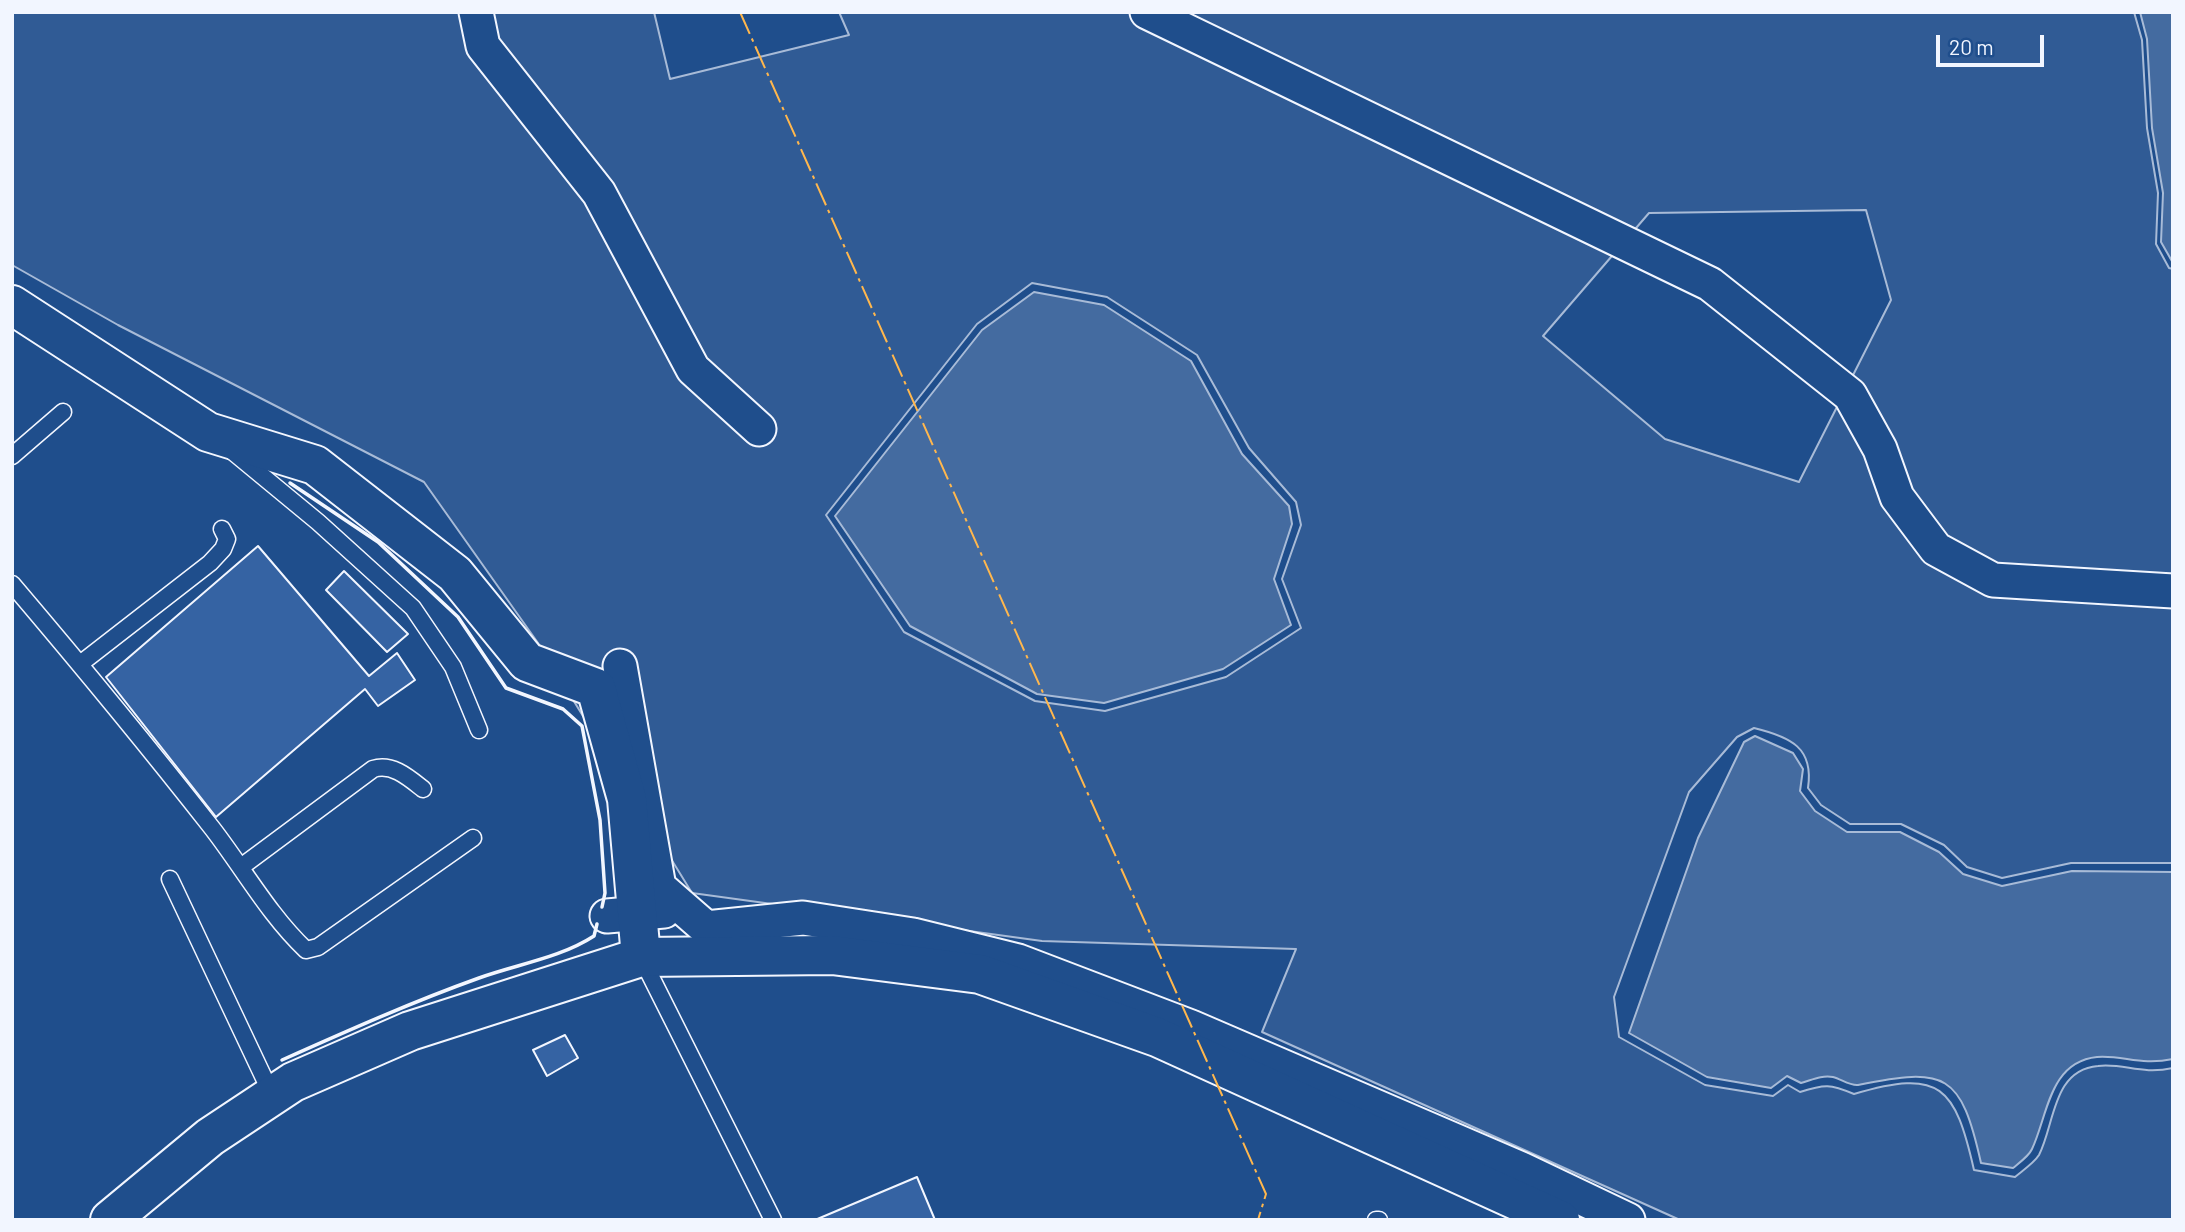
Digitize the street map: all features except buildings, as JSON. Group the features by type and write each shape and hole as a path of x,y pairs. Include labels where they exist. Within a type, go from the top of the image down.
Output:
{"street":[{"path":"476,12 483,46 599,192 693,369 759,429"},
{"path":"1147,12 1710,284 1850,395 1880,449 1897,498 1936,549 1993,580 2173,592"},
{"path":"12,305 208,432 316,465 455,574 527,662 596,688 627,799 622,915 641,957"},
{"path":"620,666 659,887 706,928 803,918 913,936 1018,961 1191,1027 1521,1169 1566,1212"},
{"path":"622,915 684,909"},
{"path":"110,1220 210,1138 293,1082 410,1031 641,957 832,955 980,974 1157,1037 1566,1212 1628,1220"}],"lane":[{"path":"12,456 63,412"},
{"path":"208,432 318,522 413,608 453,667 480,730"},
{"path":"80,664 210,563 223,549 226,539 222,529"},
{"path":"12,584 80,664 241,867 284,927 306,950 318,947 473,838"},
{"path":"241,867 373,769 383,766 393,769 423,789"},
{"path":"170,879 272,1096"},
{"path":"641,957 773,1220"}],"shaded area":[{"path":"12,12 654,12 670,79 849,35 839,12 2134,12 2142,40 2147,128 2158,193 2156,244 2169,268 2173,269 2173,863 2071,863 2002,878 1967,867 1944,845 1901,824 1850,824 1821,805 1808,788 1807,763 1797,746 1789,740 1754,728 1737,737 1689,792 1614,997 1619,1037 1705,1085 1773,1096 1788,1085 1800,1092 1827,1086 1854,1094 1907,1083 1925,1085 1940,1091 1951,1103 1959,1119 1974,1170 2015,1177 2039,1155 2057,1100 2072,1077 2083,1070 2098,1066 2142,1070 2173,1068 2173,1220 1680,1220 1262,1032 1296,949 1042,941 692,893 538,643 424,482 118,325 12,265","holes":["1866,210 1891,300 1799,482 1665,439 1543,336 1649,213","1032,283 1107,297 1197,355 1249,448 1296,502 1301,525 1282,579 1301,628 1226,677 1105,711 1035,701 904,632 826,515 977,324"]},
{"path":"2140,12 2173,12 2173,263 2161,242 2163,193 2152,128 2147,39"},
{"path":"1034,292 1104,305 1191,361 1242,454 1289,506 1292,524 1274,579 1291,625 1223,669 1104,703 1037,694 910,626 835,516 982,330"},
{"path":"1755,736 1793,753 1803,769 1800,791 1815,811 1847,832 1900,832 1939,852 1963,874 2002,886 2072,871 2173,872 2173,1059 2142,1061 2097,1057 2081,1061 2069,1069 2052,1092 2031,1152 2013,1168 1981,1163 1966,1110 1956,1094 1945,1084 1930,1078 1888,1079 1855,1085 1829,1077 1801,1083 1787,1076 1771,1088 1707,1077 1629,1033 1698,838 1744,742"}],"wall":[{"path":"290,483 378,542 458,617 506,688 563,709 582,726 600,820 605,893 602,907"},
{"path":"282,1060 454,987 581,944 594,936 597,924"}],"power":[{"path":"740,12 1266,1194 1258,1220"}]}
